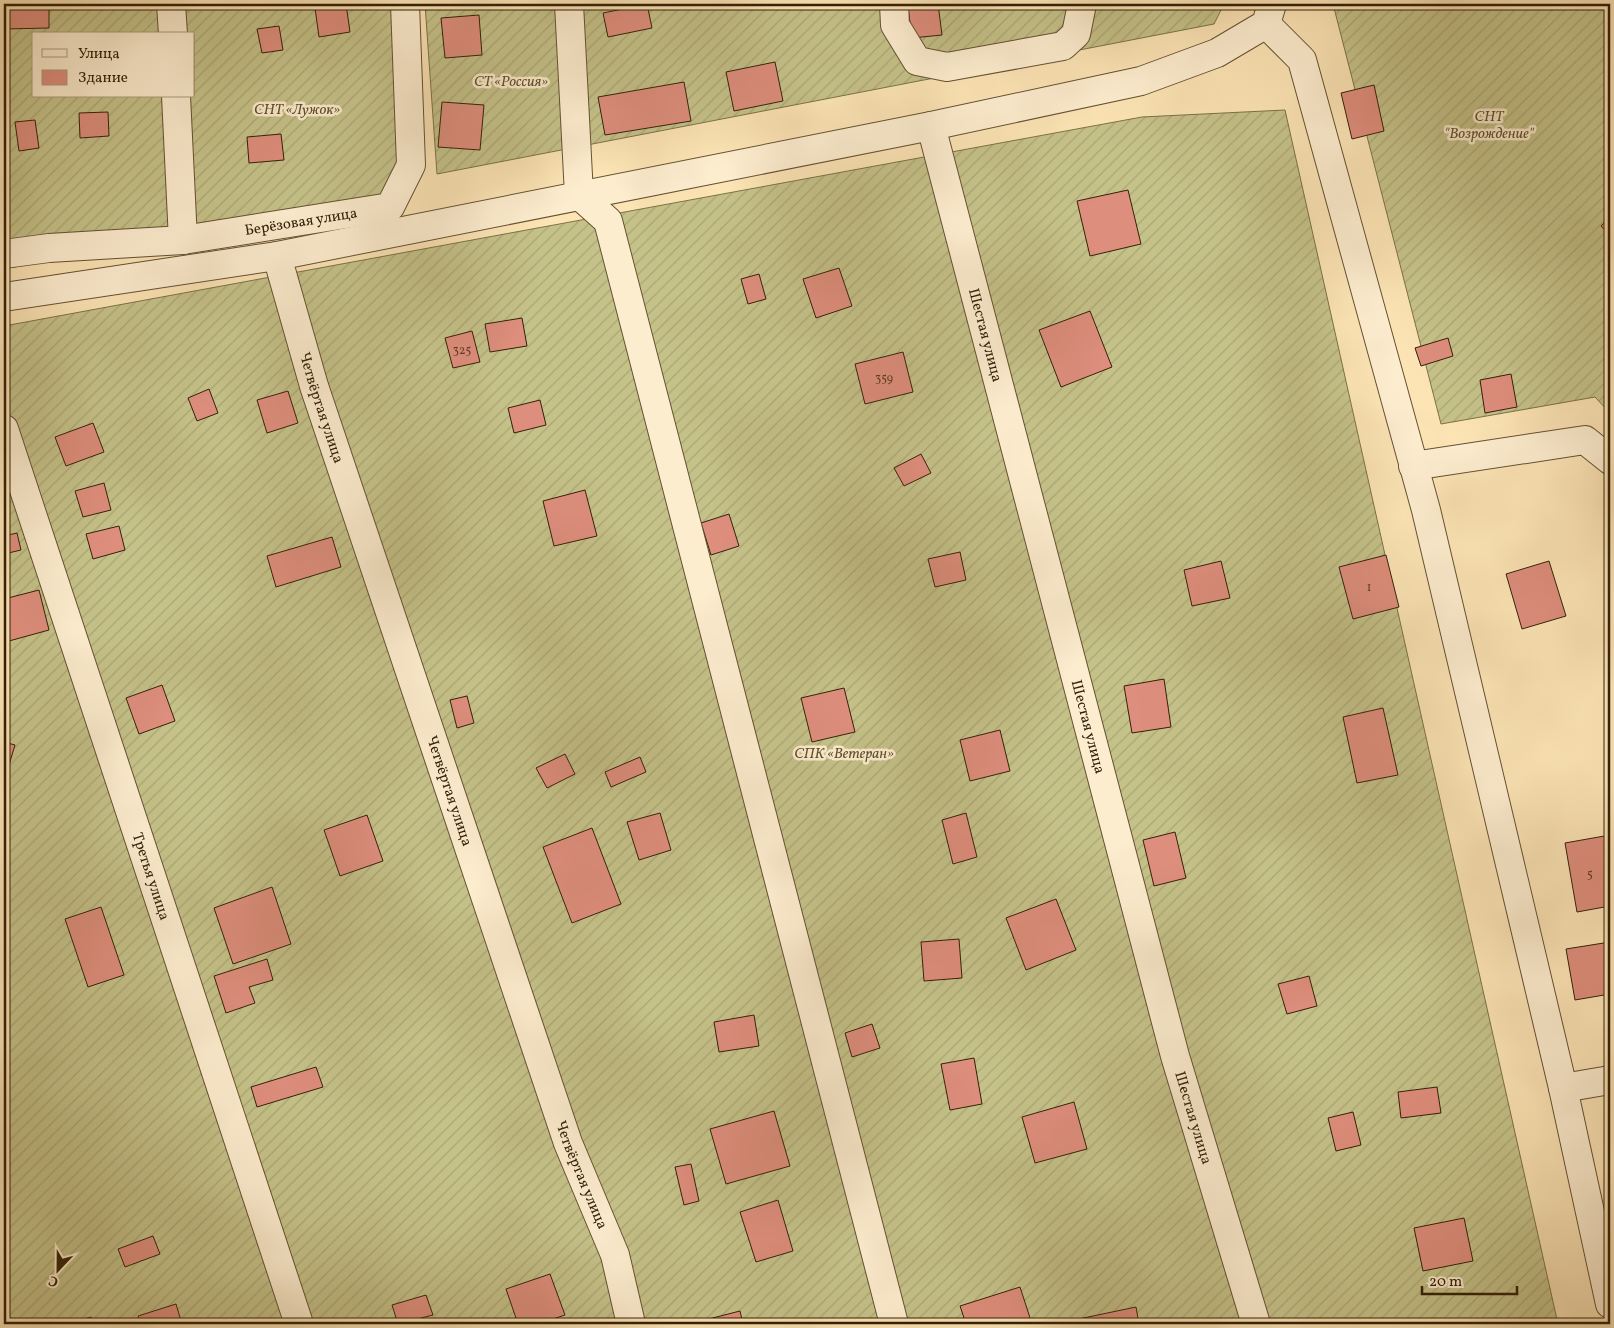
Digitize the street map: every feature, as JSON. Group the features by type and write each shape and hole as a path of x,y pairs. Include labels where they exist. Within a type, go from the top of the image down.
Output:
{"street":[{"path":"171,4 173,32"},
{"name":"Берёзовая улица","path":"4,254 49,248 183,240 390,207 411,165 405,4"},
{"path":"569,4 579,195 608,221 894,1324"},
{"path":"894,4 895,25 917,61 947,67 1063,46 1076,34 1082,4"},
{"path":"4,297 276,256 931,126 1141,81 1217,53 1269,14 1302,60 1426,510 1563,1088 1610,1304"},
{"path":"176,98 183,240"},
{"name":"Шестая улица","path":"931,126 1173,1047 1256,1324"},
{"name":"Четвёртая улица","path":"276,256 317,396 568,1143 615,1255 631,1324"},
{"name":"Третья улица","path":"4,428 299,1324"},
{"path":"1414,466 1585,440 1610,460"},
{"path":"1563,1088 1610,1080"}],"green space":[{"name":"СНТ «Лужок»","path":"4,4 400,4 406,187 378,199 4,269"},
{"name":"СТ «Россия»","path":"425,4 1224,4 1214,24 437,174"},
{"name":"СНТ \"Возрождение\"","path":"1333,4 1610,4 1610,413 1595,397 1441,424"},
{"name":"СПК «Ветеран»","path":"1285,110 1558,1324 4,1324 4,326 1142,117"}],"building":[{"path":"4,4 49,4 49,28 4,29"},
{"path":"346,4 350,32 319,37 315,8"},
{"path":"647,4 652,28 608,37 603,13"},
{"path":"938,4 942,35 912,38 908,7"},
{"path":"479,15 482,55 445,58 441,18"},
{"path":"279,26 283,50 262,53 257,29"},
{"path":"775,62 783,101 734,111 726,72"},
{"path":"684,82 691,121 605,135 598,97"},
{"path":"1374,85 1384,131 1352,139 1341,93"},
{"path":"442,102 484,105 480,150 438,147"},
{"path":"108,112 109,136 80,138 79,113"},
{"path":"35,120 39,148 19,151 15,122"},
{"path":"281,134 284,160 249,163 247,137"},
{"path":"1128,190 1141,244 1090,256 1077,201"},
{"path":"1610,217 1610,236 1601,226"},
{"path":"839,268 852,306 816,318 803,279"},
{"path":"759,274 766,299 748,304 741,279"},
{"path":"1090,311 1112,367 1061,387 1039,330"},
{"path":"522,318 527,346 490,352 485,324"},
{"path":"472,331 480,362 453,368 445,338"},
{"path":"1448,338 1453,356 1421,366 1415,348"},
{"path":"903,352 913,392 865,404 855,364"},
{"path":"1511,374 1517,407 1485,413 1480,380"},
{"path":"209,389 218,413 197,421 188,398"},
{"path":"288,391 298,423 267,433 257,400"},
{"path":"540,400 546,425 514,433 508,408"},
{"path":"93,423 104,452 66,466 55,437"},
{"path":"921,454 931,473 904,486 894,468"},
{"path":"104,483 111,510 83,517 75,491"},
{"path":"585,490 597,536 554,546 543,501"},
{"path":"729,514 739,546 711,555 701,523"},
{"path":"119,526 125,550 93,559 86,534"},
{"path":"17,533 21,550 4,554 4,536"},
{"path":"332,537 341,567 276,587 267,556"},
{"path":"960,552 966,580 935,587 928,559"},
{"path":"1386,555 1399,607 1353,619 1339,567"},
{"path":"1221,561 1230,598 1192,606 1184,570"},
{"path":"1549,561 1566,616 1522,629 1506,574"},
{"path":"39,590 49,630 9,641 4,619 4,599"},
{"path":"1164,679 1171,727 1132,733 1124,686"},
{"path":"162,685 175,721 139,734 126,698"},
{"path":"844,688 855,732 812,742 801,698"},
{"path":"467,696 474,723 457,728 450,700"},
{"path":"1383,708 1398,775 1357,783 1343,717"},
{"path":"1000,730 1010,771 970,781 960,740"},
{"path":"4,742 15,745 6,775 4,774"},
{"path":"565,754 575,774 547,788 536,768"},
{"path":"640,757 646,772 611,787 605,772"},
{"path":"660,813 671,850 639,860 627,822"},
{"path":"966,813 977,857 953,864 942,820"},
{"path":"367,815 383,861 340,876 324,830"},
{"path":"592,828 621,904 572,923 543,847"},
{"path":"1175,832 1186,878 1154,886 1143,840"},
{"path":"1610,835 1610,906 1577,912 1565,843"},
{"path":"272,887 291,944 233,964 214,908"},
{"path":"1056,899 1076,950 1026,970 1006,918"},
{"path":"101,907 124,975 88,987 65,919"},
{"path":"959,939 962,978 924,981 921,942"},
{"path":"1610,942 1610,994 1575,1000 1566,949"},
{"path":"267,959 273,980 249,987 255,1003 226,1013 214,976"},
{"path":"1309,976 1317,1006 1287,1014 1278,984"},
{"path":"754,1015 759,1046 719,1052 714,1022"},
{"path":"872,1024 880,1048 852,1057 845,1033"},
{"path":"974,1058 982,1104 950,1110 941,1064"},
{"path":"316,1067 323,1087 257,1107 251,1087"},
{"path":"1437,1087 1441,1113 1401,1118 1398,1092"},
{"path":"1074,1102 1087,1149 1035,1163 1022,1117"},
{"path":"774,1111 790,1166 726,1184 710,1129"},
{"path":"1353,1112 1361,1145 1336,1151 1328,1118"},
{"path":"691,1164 699,1201 684,1205 675,1167"},
{"path":"778,1200 793,1251 756,1262 740,1212"},
{"path":"4,1215 10,1236 4,1238"},
{"path":"1464,1218 1473,1261 1423,1271 1414,1228"},
{"path":"153,1236 160,1254 125,1267 118,1249"},
{"path":"550,1274 565,1315 538,1324 518,1324 506,1289"},
{"path":"1020,1287 1032,1324 966,1324 960,1306"},
{"path":"426,1295 433,1315 398,1324 392,1305"},
{"path":"176,1304 182,1324 140,1324 138,1316"},
{"path":"1136,1307 1139,1324 1069,1324 1069,1321"},
{"path":"740,1311 743,1324 689,1324"},
{"path":"91,1317 94,1324 67,1324"},
{"path":"1517,1319 1518,1324 1496,1324"}]}
